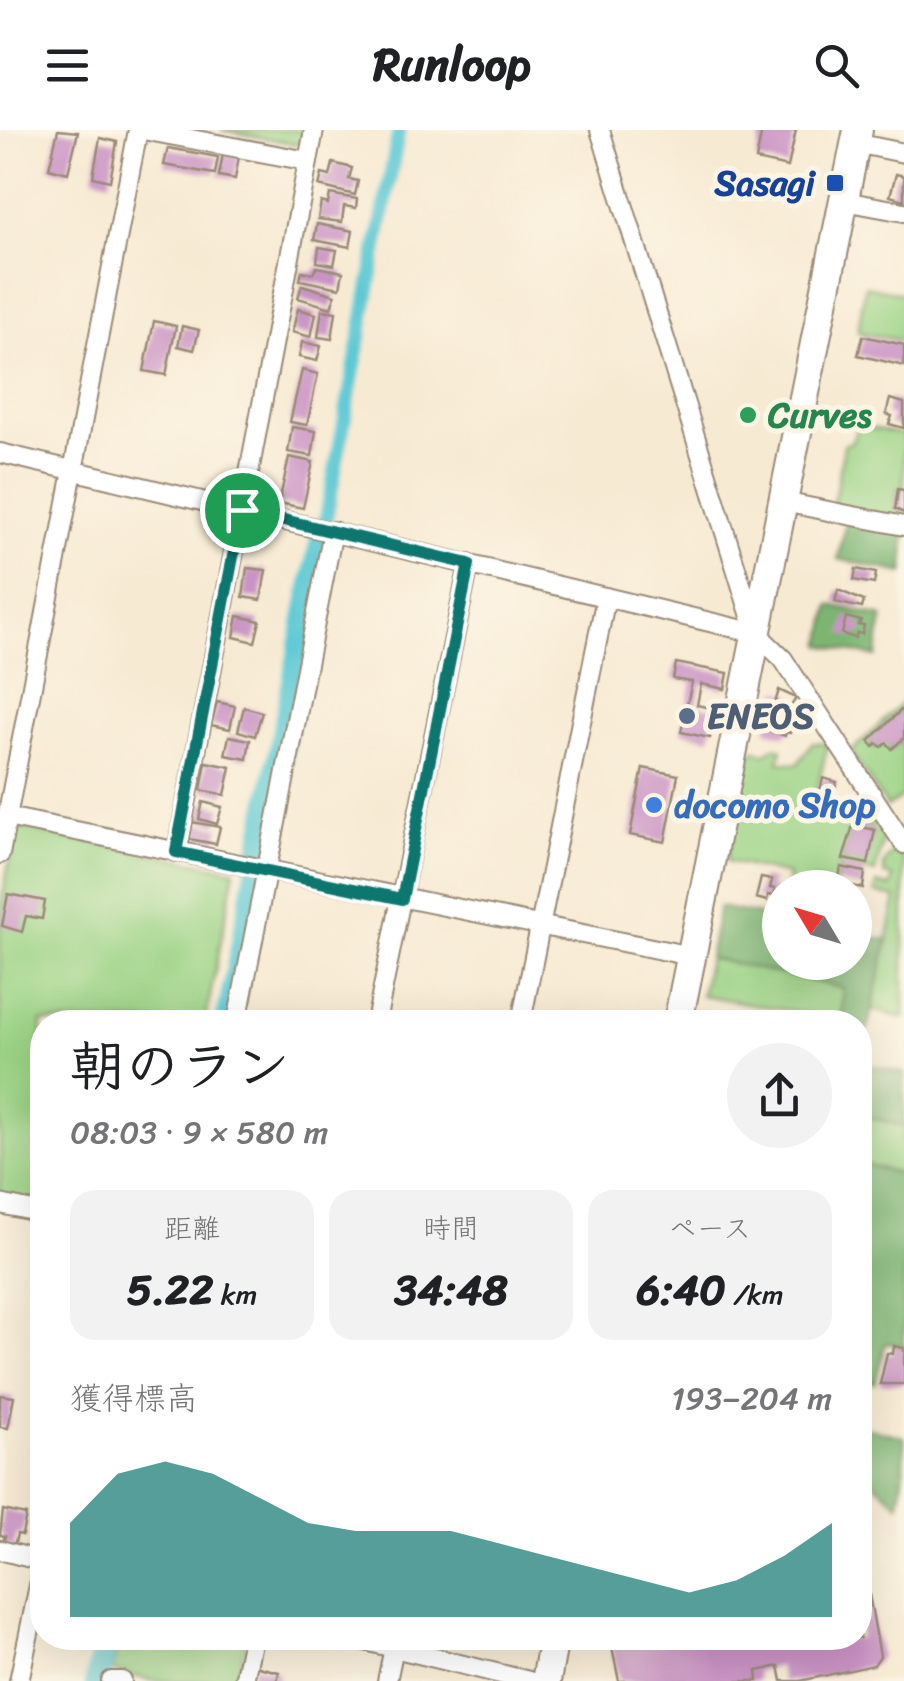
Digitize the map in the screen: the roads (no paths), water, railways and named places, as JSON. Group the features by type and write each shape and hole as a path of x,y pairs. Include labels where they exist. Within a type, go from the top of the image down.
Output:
{"highway":[{"path":"680,1010 856,137"},
{"path":"546,1681 552,1650"}],"street":[{"path":"0,854 140,130 216,136 308,161"},
{"path":"176,852 314,130"},
{"path":"600,130 756,632 783,660 904,844"},
{"path":"856,137 904,154"},
{"path":"844,201 904,212"},
{"path":"0,452 756,632"},
{"path":"783,502 904,526"},
{"path":"240,1010 327,530"},
{"path":"379,1010 469,564"},
{"path":"523,1010 606,597"},
{"path":"7,818 691,956"},
{"path":"0,1204 30,1210"},
{"path":"0,1550 30,1558"},
{"path":"18,1681 30,1626"},
{"path":"244,1681 250,1650"},
{"path":"388,1681 394,1650"},
{"path":"422,1650 529,1681"},
{"path":"111,1681 122,1681"}],"waterway":[{"path":"322,540 399,130"},
{"path":"230,1010 322,540"},
{"path":"97,1681 104,1650"}],"place":[{"name":"Sasagi","path":"835,183"},
{"name":"Curves","path":"748,415"},
{"name":"ENEOS","path":"687,716"},
{"name":"docomo Shop","path":"654,805"}]}
